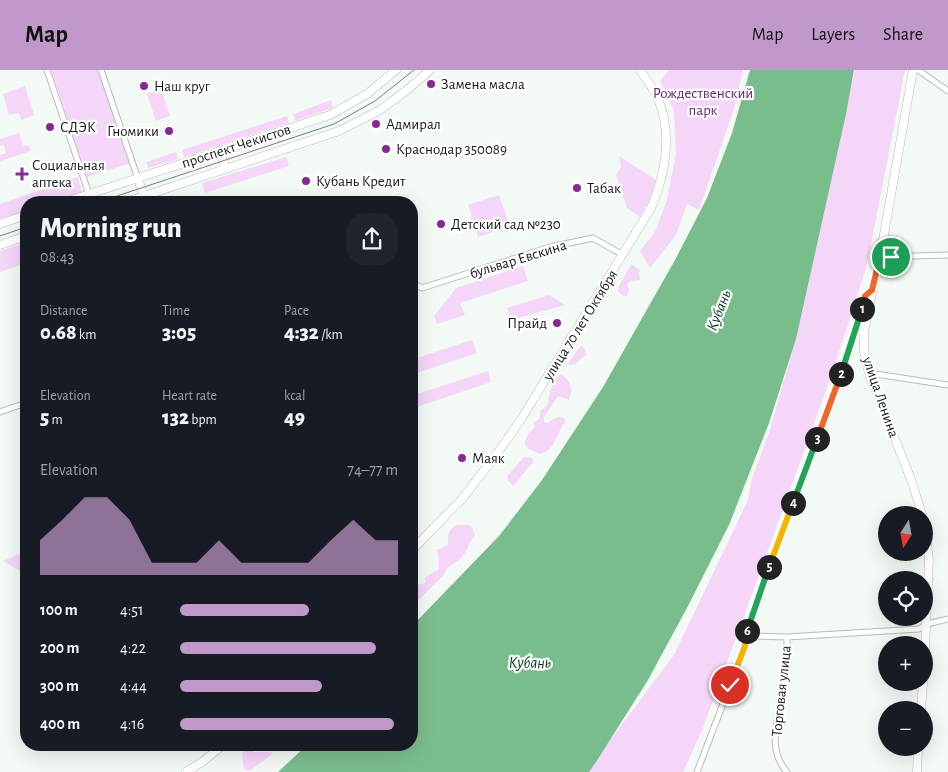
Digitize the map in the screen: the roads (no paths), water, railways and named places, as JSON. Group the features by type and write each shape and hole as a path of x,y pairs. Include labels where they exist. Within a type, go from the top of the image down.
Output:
{"main road":[{"name":"проспект Чекистов","path":"83,196 340,111 373,90 396,70"},
{"name":"проспект Чекистов","path":"144,196 328,136 357,122 397,98 430,70"},
{"name":"улица 70 лет Октября","path":"418,544 462,499 496,455 520,420 651,208 660,188 666,139 659,100 640,70"},
{"name":"улица Ленина","path":"913,70 880,257 864,331 864,352 869,373 912,482 919,506"},
{"path":"220,152 226,169"},
{"path":"138,179 144,196"},
{"path":"0,224 20,217"},
{"path":"0,245 20,238"},
{"path":"186,772 216,751"},
{"path":"916,772 917,756"}],"street":[{"path":"47,70 89,194"},
{"path":"101,70 138,179"},
{"path":"918,70 948,91"},
{"name":"бульвар Евскина","path":"418,286 422,288 550,247 593,238 623,255"},
{"path":"880,257 948,255"},
{"path":"697,772 745,646 748,629 848,353 865,296 872,290"},
{"path":"869,373 948,385"},
{"path":"0,412 20,405"},
{"path":"933,623 948,619"},
{"path":"752,636 787,637 919,629 924,626"},
{"path":"748,629 752,636"},
{"path":"745,646 752,636"},
{"name":"Торговая улица","path":"787,637 786,675 776,730 775,747 782,766 787,772"}],"water":[{"name":"Кубань","path":"750,70 854,70 796,339 769,423 729,525 688,606 648,680 589,772 278,772 301,751 418,751 418,620 499,536 542,480 603,387 675,260 707,198 732,133"}],"tram line":[{"path":"117,196 334,124 375,101 414,70"},
{"path":"0,236 20,229"}],"place":[{"name":"Замена масла","path":"431,84"},
{"name":"Наш круг","path":"144,86"},
{"name":"Адмирал","path":"376,124"},
{"name":"СДЭК","path":"50,127"},
{"name":"Гномики","path":"169,131"},
{"name":"Краснодар 350089","path":"386,149"},
{"name":"Социальная аптека","path":"22,174"},
{"name":"Кубань Кредит","path":"306,181"},
{"name":"Табак","path":"577,188"},
{"name":"Детский сад №230","path":"441,224"},
{"name":"Прайд","path":"557,323"},
{"name":"Маяк","path":"462,458"}],"park label":[{"name":"Рождественский парк","path":"703,102"}]}
